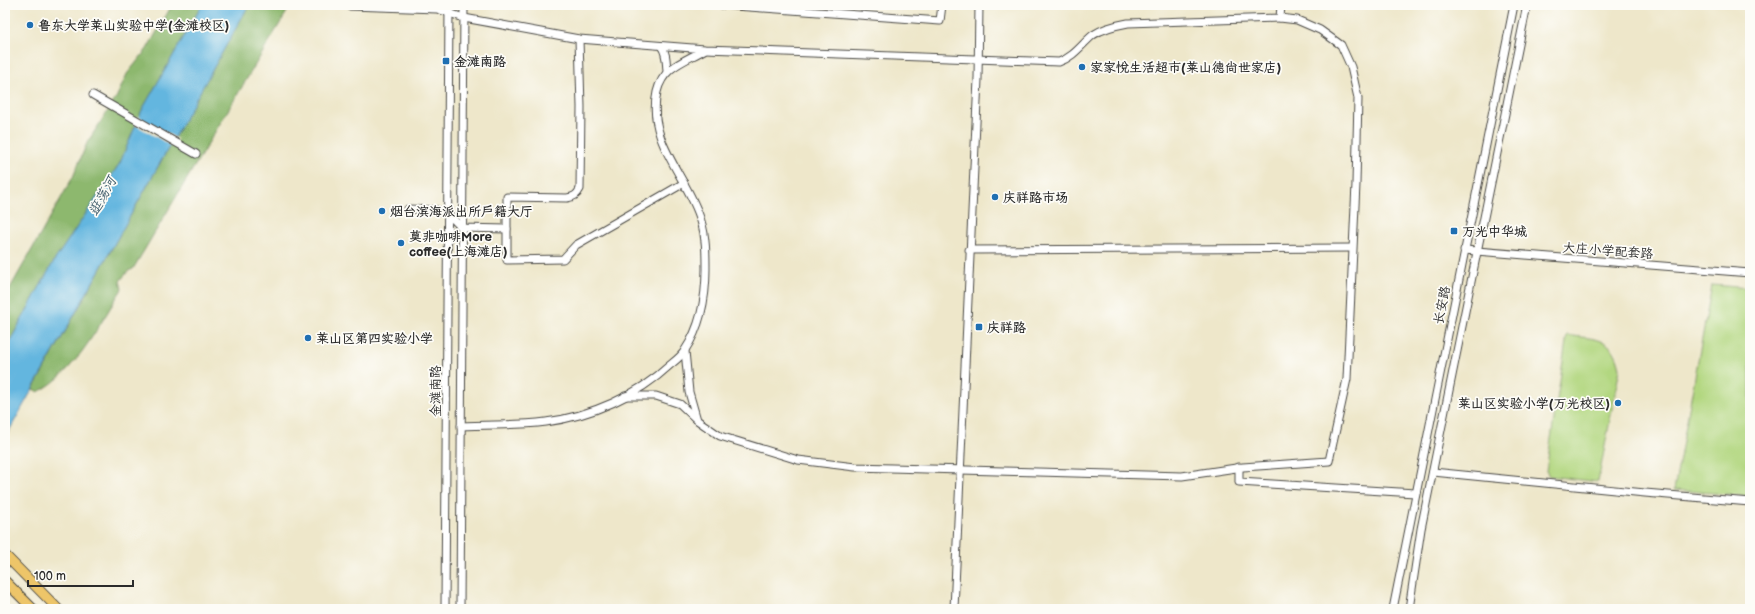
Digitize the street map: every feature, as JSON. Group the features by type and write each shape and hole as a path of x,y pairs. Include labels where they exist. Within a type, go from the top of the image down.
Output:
{"main road":[{"path":"5,555 58,609"},
{"path":"5,581 33,609"}],"street":[{"name":"金滩南路","path":"445,609 449,5"},
{"name":"金滩南路","path":"460,609 464,5"},
{"path":"722,5 766,7 940,21 942,5"},
{"path":"954,609 979,5"},
{"path":"1280,18 1281,5"},
{"name":"长安路","path":"1393,609 1415,493 1514,5"},
{"name":"长安路","path":"1409,609 1421,529 1527,5"},
{"path":"350,6 437,9 464,18 579,39 661,46 705,49 1060,62 1068,59 1094,35 1103,30 1128,23 1280,18 1297,20 1320,30 1340,45 1351,67 1358,98 1347,379 1329,461 1238,467 1182,476 855,467 798,460 720,436 697,420 680,404 656,396 625,396"},
{"path":"579,39 581,107 580,189 574,196 567,198 507,197 507,260 563,259 576,245 684,184"},
{"path":"661,46 664,49 667,71"},
{"path":"461,426 546,422 586,413 625,396 658,377 685,351 698,320 703,303 706,289 706,255 701,220 684,184 675,171 657,130 656,106 657,93 667,71 705,49"},
{"path":"93,95 196,154"},
{"path":"408,208 437,210 448,214 462,228 507,229"},
{"path":"969,250 1352,248"},
{"name":"大庄小学配套路","path":"1464,250 1750,273"},
{"path":"685,351 689,392 697,420"},
{"path":"1238,467 1240,482 1415,493"},
{"path":"1433,472 1750,502"},
{"path":"445,574 460,574"}],"green space":[{"path":"172,5 202,5 142,110 120,163 54,261 5,350 5,297 73,177 87,143 116,98 127,74 147,49"},
{"path":"249,5 291,5 133,269 128,271 120,281 122,289 96,332 64,373 51,384 38,392 33,389"},
{"path":"1712,285 1750,288 1750,496 1674,490"},
{"path":"1567,335 1594,339 1608,344 1617,357 1620,368 1598,482 1549,476 1546,471"}],"water":[{"name":"逛荡河","path":"202,5 249,5 5,438 5,350 54,261 120,163 142,110"}],"pier":[{"path":"137,116 177,139 173,147 134,124"}],"place":[{"name":"鲁东大学莱山实验中学(金滩校区)","path":"30,25"},
{"name":"金滩南路","path":"446,61"},
{"name":"家家悦生活超市(莱山德尚世家店)","path":"1082,67"},
{"name":"庆祥路市场","path":"995,197"},
{"name":"烟台滨海派出所户籍大厅","path":"382,211"},
{"name":"万光中华城","path":"1454,231"},
{"name":"莫非咖啡More coffee(上海滩店)","path":"401,243"},
{"name":"庆祥路","path":"979,327"},
{"name":"莱山区第四实验小学","path":"308,338"},
{"name":"莱山区实验小学(万光校区)","path":"1618,403"}]}
